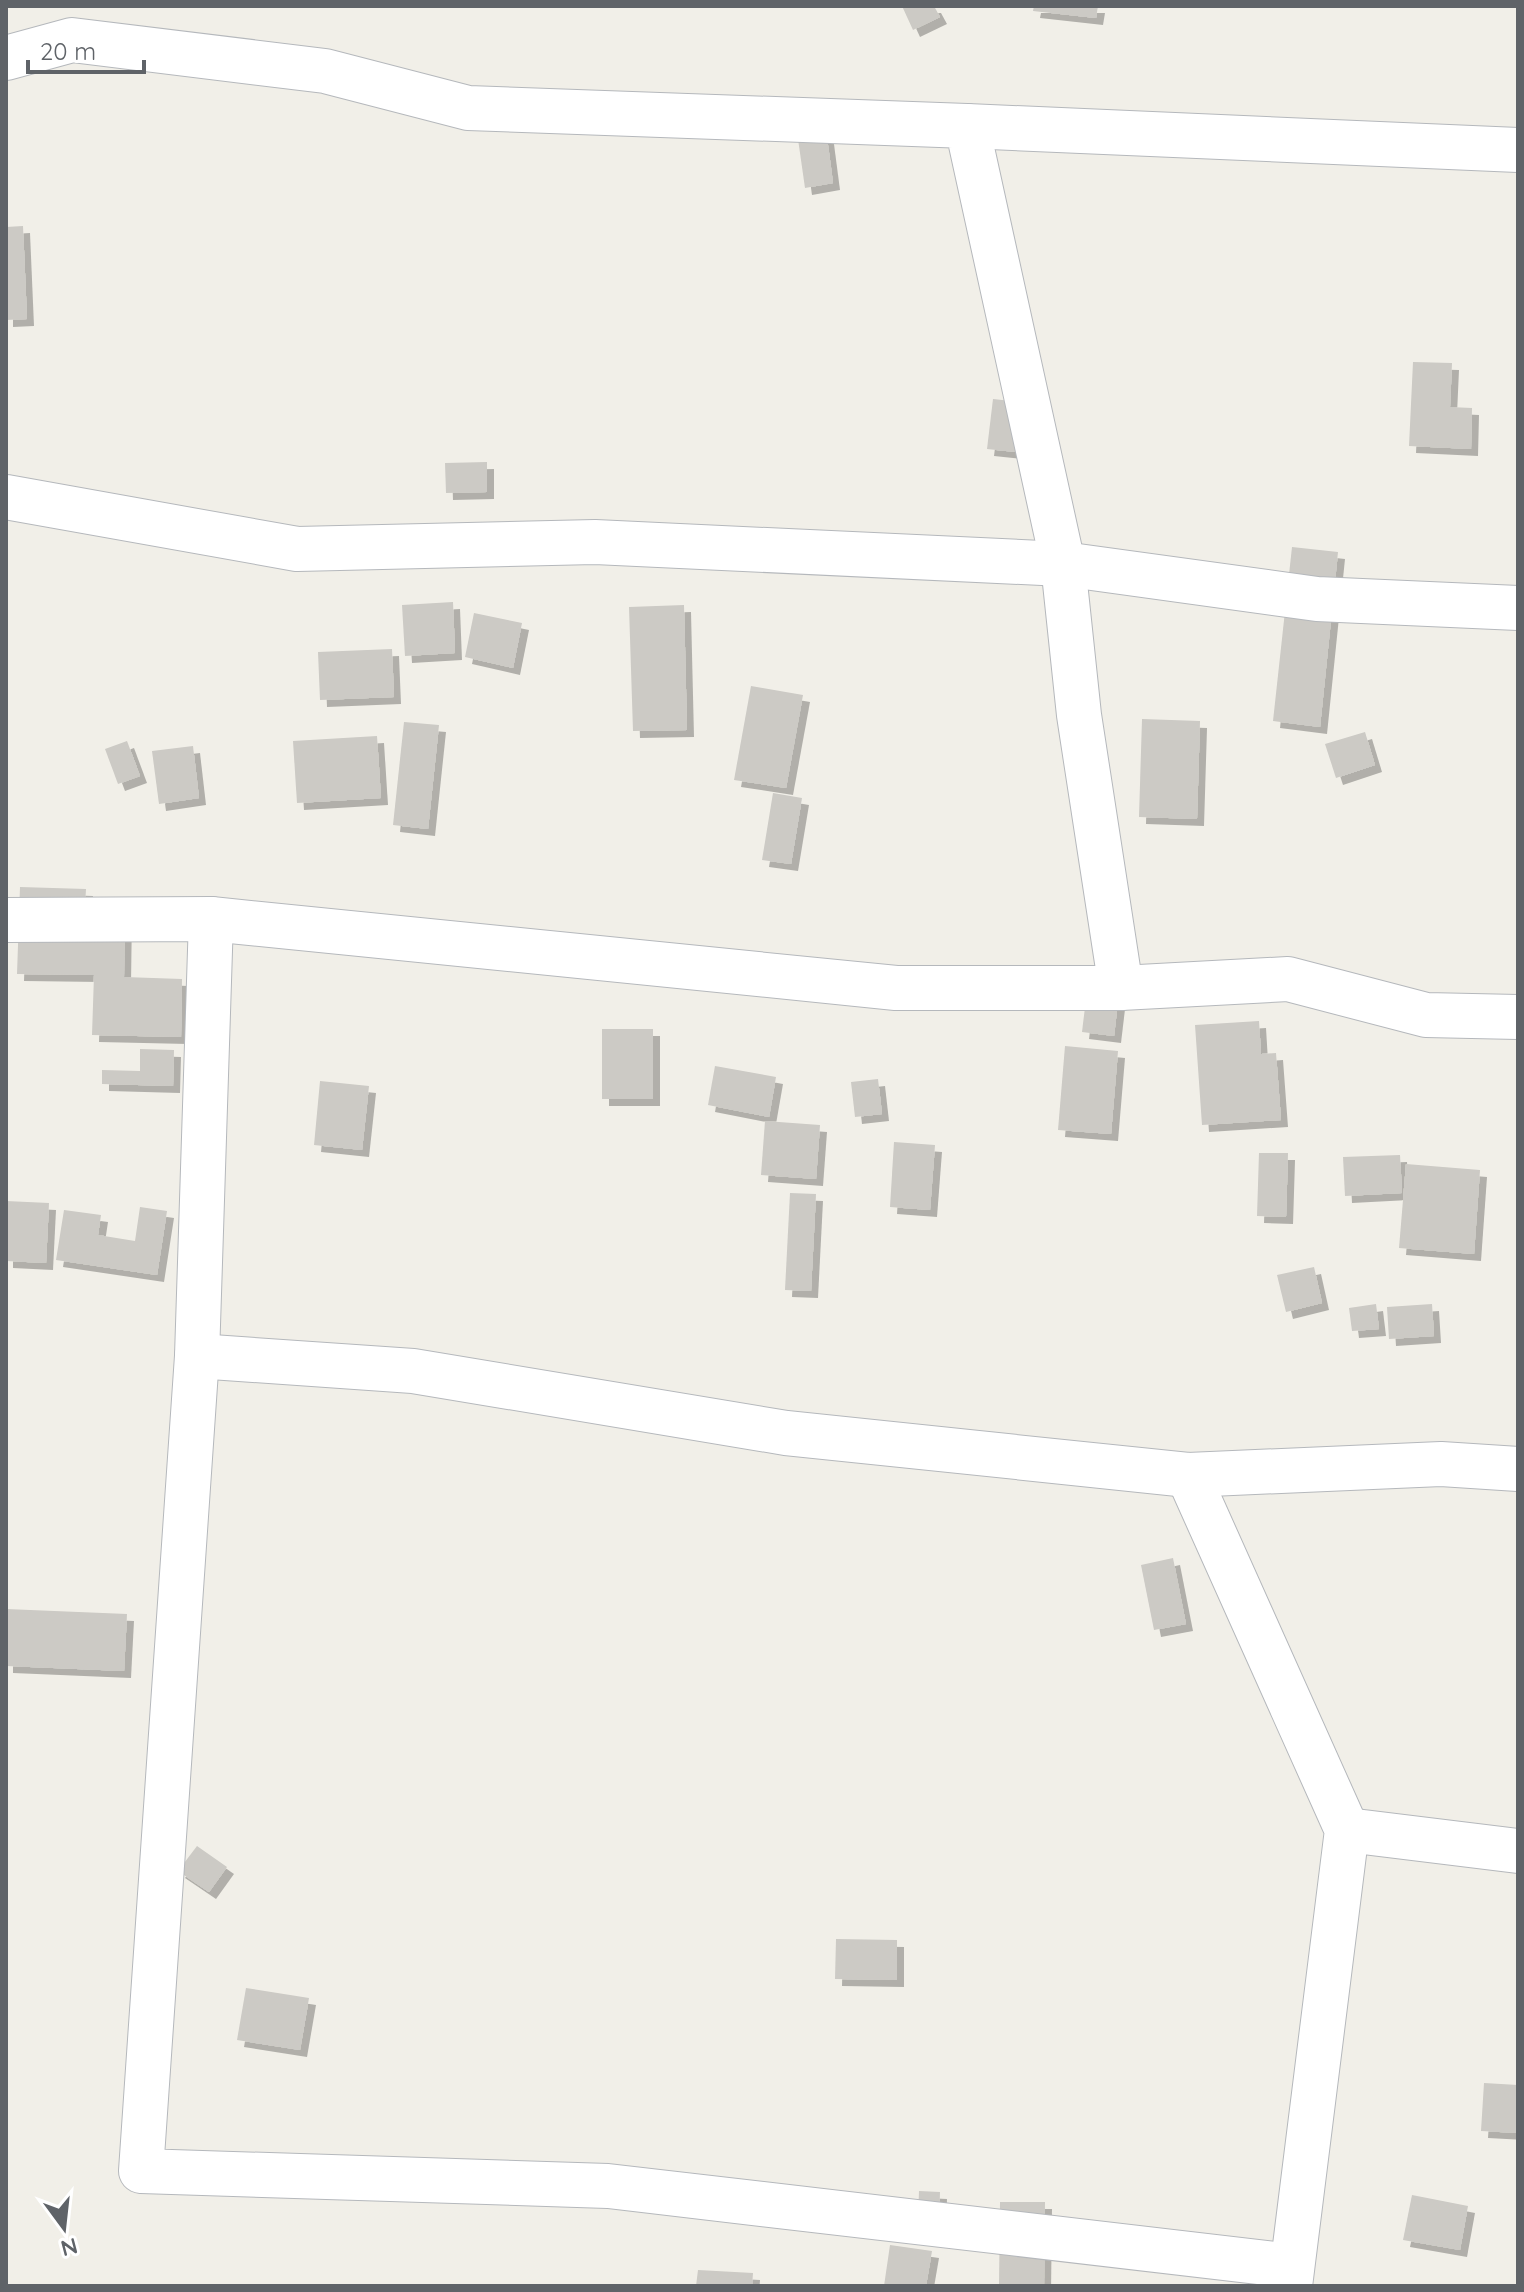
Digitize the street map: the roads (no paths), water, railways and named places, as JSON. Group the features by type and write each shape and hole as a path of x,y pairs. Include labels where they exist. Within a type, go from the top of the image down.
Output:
{"street":[{"path":"6,58 72,40 325,71 468,108 1518,150"},
{"path":"967,126 1063,564 1079,715 1121,988"},
{"path":"6,497 297,549 595,542 1063,564 1317,599 1518,608"},
{"path":"211,919 197,1356 141,2171 608,2186 1291,2276 1347,1830 1188,1475"},
{"path":"6,920 211,919 896,988 1121,988 1288,979 1426,1015 1518,1017"},
{"path":"197,1356 413,1371 786,1433 1188,1475 1441,1464 1518,1469"},
{"path":"1347,1830 1518,1851"}]}
